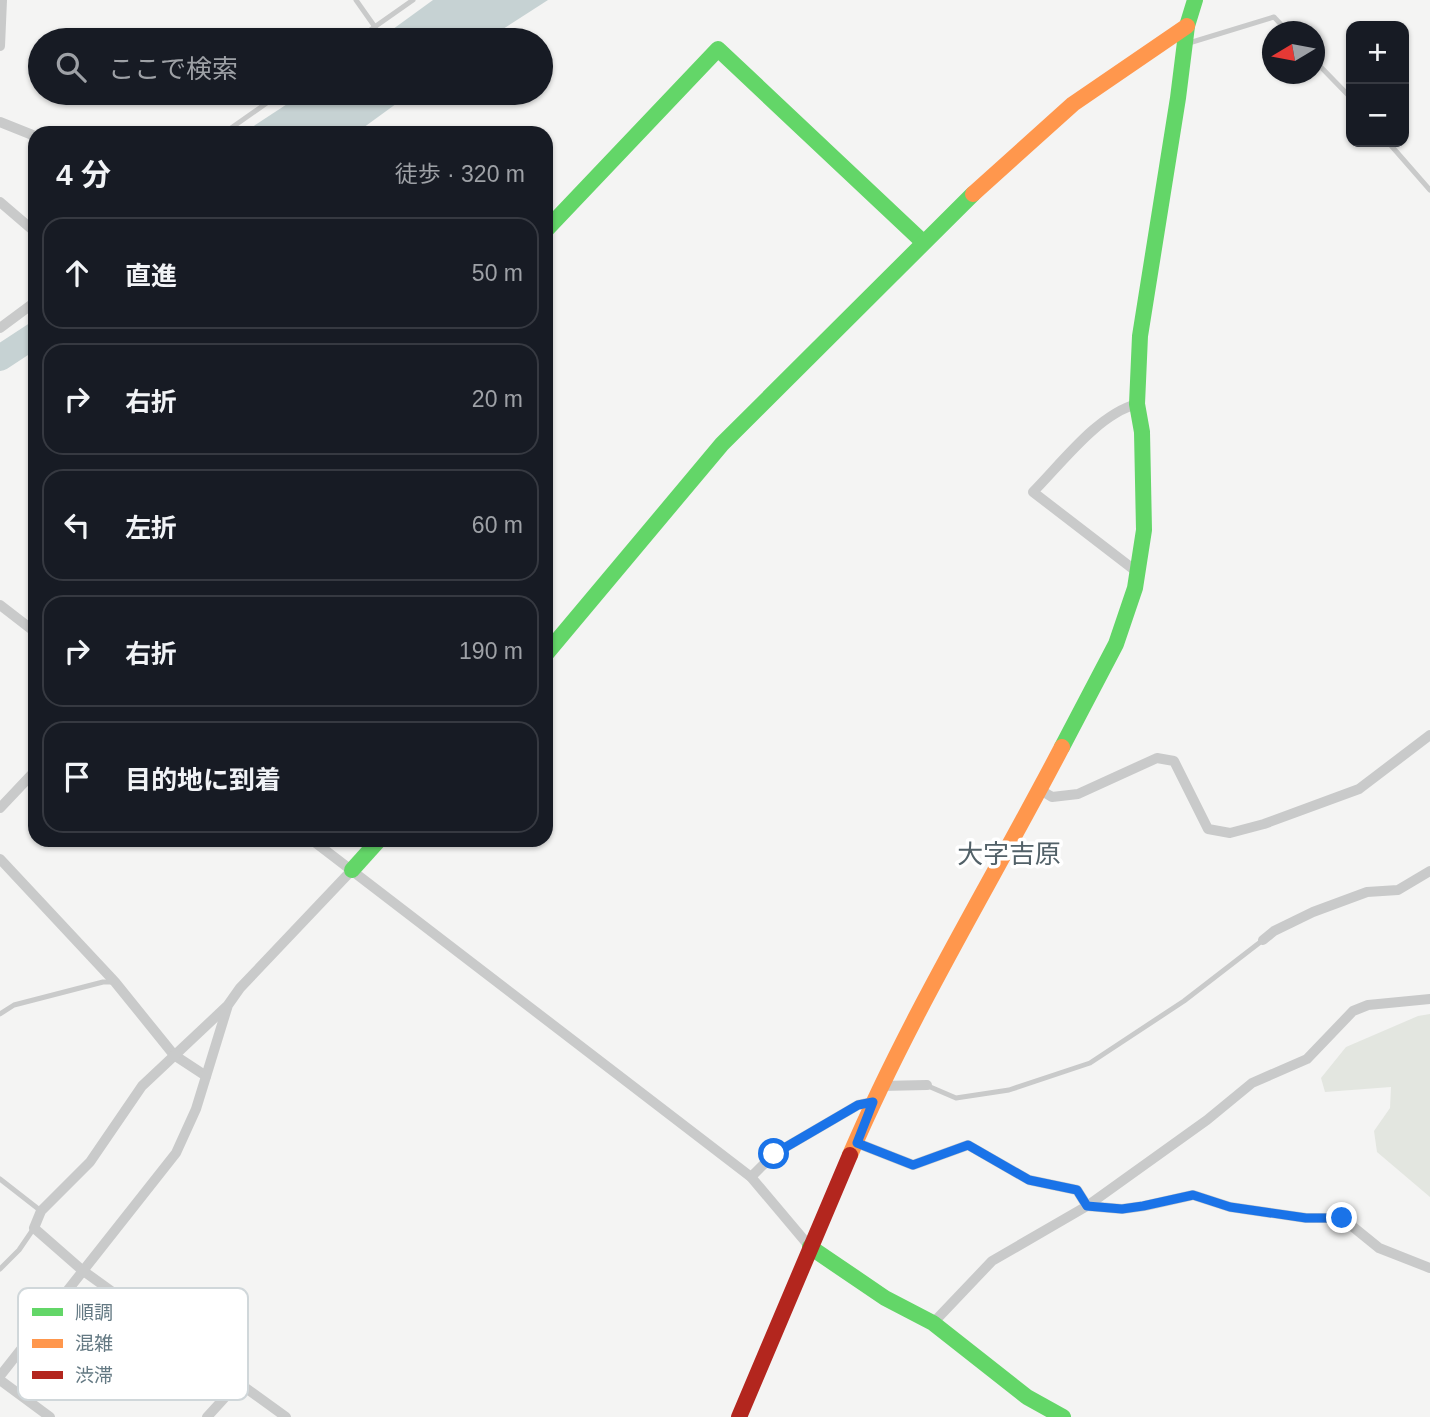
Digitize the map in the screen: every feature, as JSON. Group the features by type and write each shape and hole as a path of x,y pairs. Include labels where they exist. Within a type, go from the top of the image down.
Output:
{"street":[{"path":"0,46 3,0"},
{"path":"739,1417 873,1102 934,979 1012,843 1116,644 1135,588 1144,530 1142,432 1137,404 1142,323 1187,26 1195,0"},
{"path":"553,646 722,444 923,242 1006,162 1073,104 1187,26"},
{"path":"553,223 718,49 923,242"},
{"path":"0,122 28,133"},
{"path":"2,206 28,226"},
{"path":"0,328 28,307"},
{"path":"1137,404 1102,422 1033,492 1137,572"},
{"path":"0,605 28,627"},
{"path":"1039,789 1052,797 1078,794 1157,758 1174,761 1208,829 1230,832 1264,824 1359,789 1430,735"},
{"path":"0,808 28,778"},
{"path":"321,847 751,1177 810,1247 885,1298 933,1323 1027,1397 1063,1417"},
{"path":"107,1288 34,1228 41,1211 90,1163 142,1086 228,1005 240,988 373,847"},
{"path":"0,859 115,982 174,1055 206,1076"},
{"path":"1263,940 1274,931 1313,912 1367,892 1398,890 1430,870"},
{"path":"933,1323 992,1261 1087,1206 1207,1120 1252,1083 1307,1059 1353,1010 1368,1005 1430,999"},
{"path":"68,1288 176,1153 196,1109 228,1005"},
{"path":"881,1086 927,1085"},
{"path":"751,1177 774,1154 858,1105 873,1102"},
{"path":"857,1143 913,1165 968,1145 1029,1180 1077,1190 1087,1206"},
{"path":"1087,1206 1133,1208 1193,1195 1230,1207 1306,1218 1342,1218 1379,1248 1430,1268"},
{"path":"18,1354 0,1378 18,1392"},
{"path":"248,1389 286,1417"},
{"path":"28,1400 50,1417"},
{"path":"207,1417 223,1400"}],"lane":[{"path":"356,0 375,27 413,0"},
{"path":"1185,44 1274,17 1278,21"},
{"path":"1325,71 1346,93"},
{"path":"234,126 264,105"},
{"path":"1392,147 1430,190"},
{"path":"927,1085 956,1098 1009,1090 1090,1063 1184,1001 1263,940"},
{"path":"0,1014 14,1005 103,982 115,982"},
{"path":"0,1179 41,1211"},
{"path":"0,1269 19,1250 34,1228"}],"shaded area":[{"path":"433,0 548,0 505,28 394,28"},
{"path":"286,105 394,105 366,126 254,126"},
{"path":"1430,1014 1430,1197 1377,1152 1374,1131 1390,1108 1391,1087 1325,1092 1321,1078 1346,1047 1418,1016"}],"waterway":[{"path":"0,358 28,340"}],"traffic: fast":[{"path":"1062,747 1116,644 1135,588 1144,530 1142,432 1137,404 1140,336 1187,26 1195,0"},
{"path":"553,223 718,49 923,242"},
{"path":"553,646 722,444 973,194"},
{"path":"352,870 373,847"},
{"path":"810,1247 885,1298 933,1323 1027,1397 1063,1417"}],"traffic: slow":[{"path":"973,194 1073,104 1187,26"},
{"path":"850,1155 925,999 1062,747"}],"traffic: jam":[{"path":"739,1417 850,1155"}],"district":[{"name":"大字吉原","path":"1009,854"}],"route":[{"path":"774,1154 858,1105 873,1102 857,1143 913,1165 968,1145 1029,1180 1077,1190 1087,1206 1122,1209 1193,1195 1230,1207 1306,1218 1342,1218"}]}
